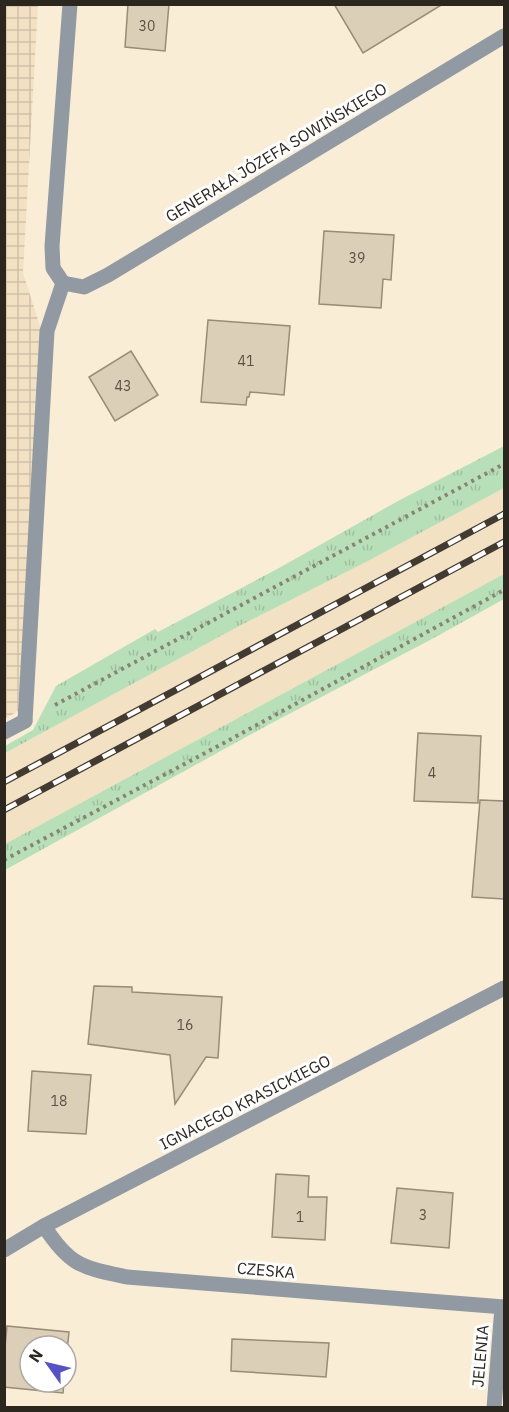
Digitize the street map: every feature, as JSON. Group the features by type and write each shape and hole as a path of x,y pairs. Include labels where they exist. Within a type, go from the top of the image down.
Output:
{"street":[{"path":"4,732 25,721 47,331 63,283 53,268 52,246 70,4"},
{"name":"GENERAŁA JÓZEFA SOWIŃSKIEGO","path":"63,283 84,287 108,275 504,36"},
{"name":"IGNACEGO KRASICKIEGO","path":"4,1250 44,1226 504,988"},
{"name":"CZESKA","path":"44,1226 56,1245 77,1263 94,1270 126,1277 503,1307"},
{"name":"JELENIA","path":"494,1407 503,1307"}],"path":[{"path":"25,721 504,464"},
{"path":"4,860 504,590"}],"shaded area":[{"path":"38,4 23,273 42,332 18,711 5,719 4,5"},
{"path":"504,488 504,574 5,844 5,753 243,624 366,562"}],"green space":[{"path":"504,446 504,488 366,562 243,624 5,753 5,746 33,730 56,686 155,629 158,632"},
{"path":"504,574 504,599 268,725 5,870 5,844"}],"building":[{"path":"128,4 169,4 165,51 125,47"},
{"path":"334,4 443,4 363,53"},
{"path":"324,231 394,235 391,280 383,279 381,308 319,304"},
{"path":"208,320 290,326 284,395 250,392 246,405 201,402"},
{"path":"131,351 158,395 115,421 89,377"},
{"path":"418,733 481,736 478,803 414,801"},
{"path":"480,800 504,801 504,899 472,897"},
{"path":"94,986 132,987 132,992 222,997 218,1058 206,1057 175,1104 170,1055 88,1044"},
{"path":"32,1071 91,1075 86,1134 28,1131"},
{"path":"276,1174 309,1176 308,1197 327,1197 325,1240 272,1237"},
{"path":"397,1188 453,1193 449,1248 391,1243"},
{"path":"7,1326 69,1332 69,1334 18,1334 18,1388 4,1387"},
{"path":"232,1339 329,1343 326,1377 231,1371"}],"railway":[{"path":"4,782 504,514"},
{"path":"4,810 504,542"}]}
